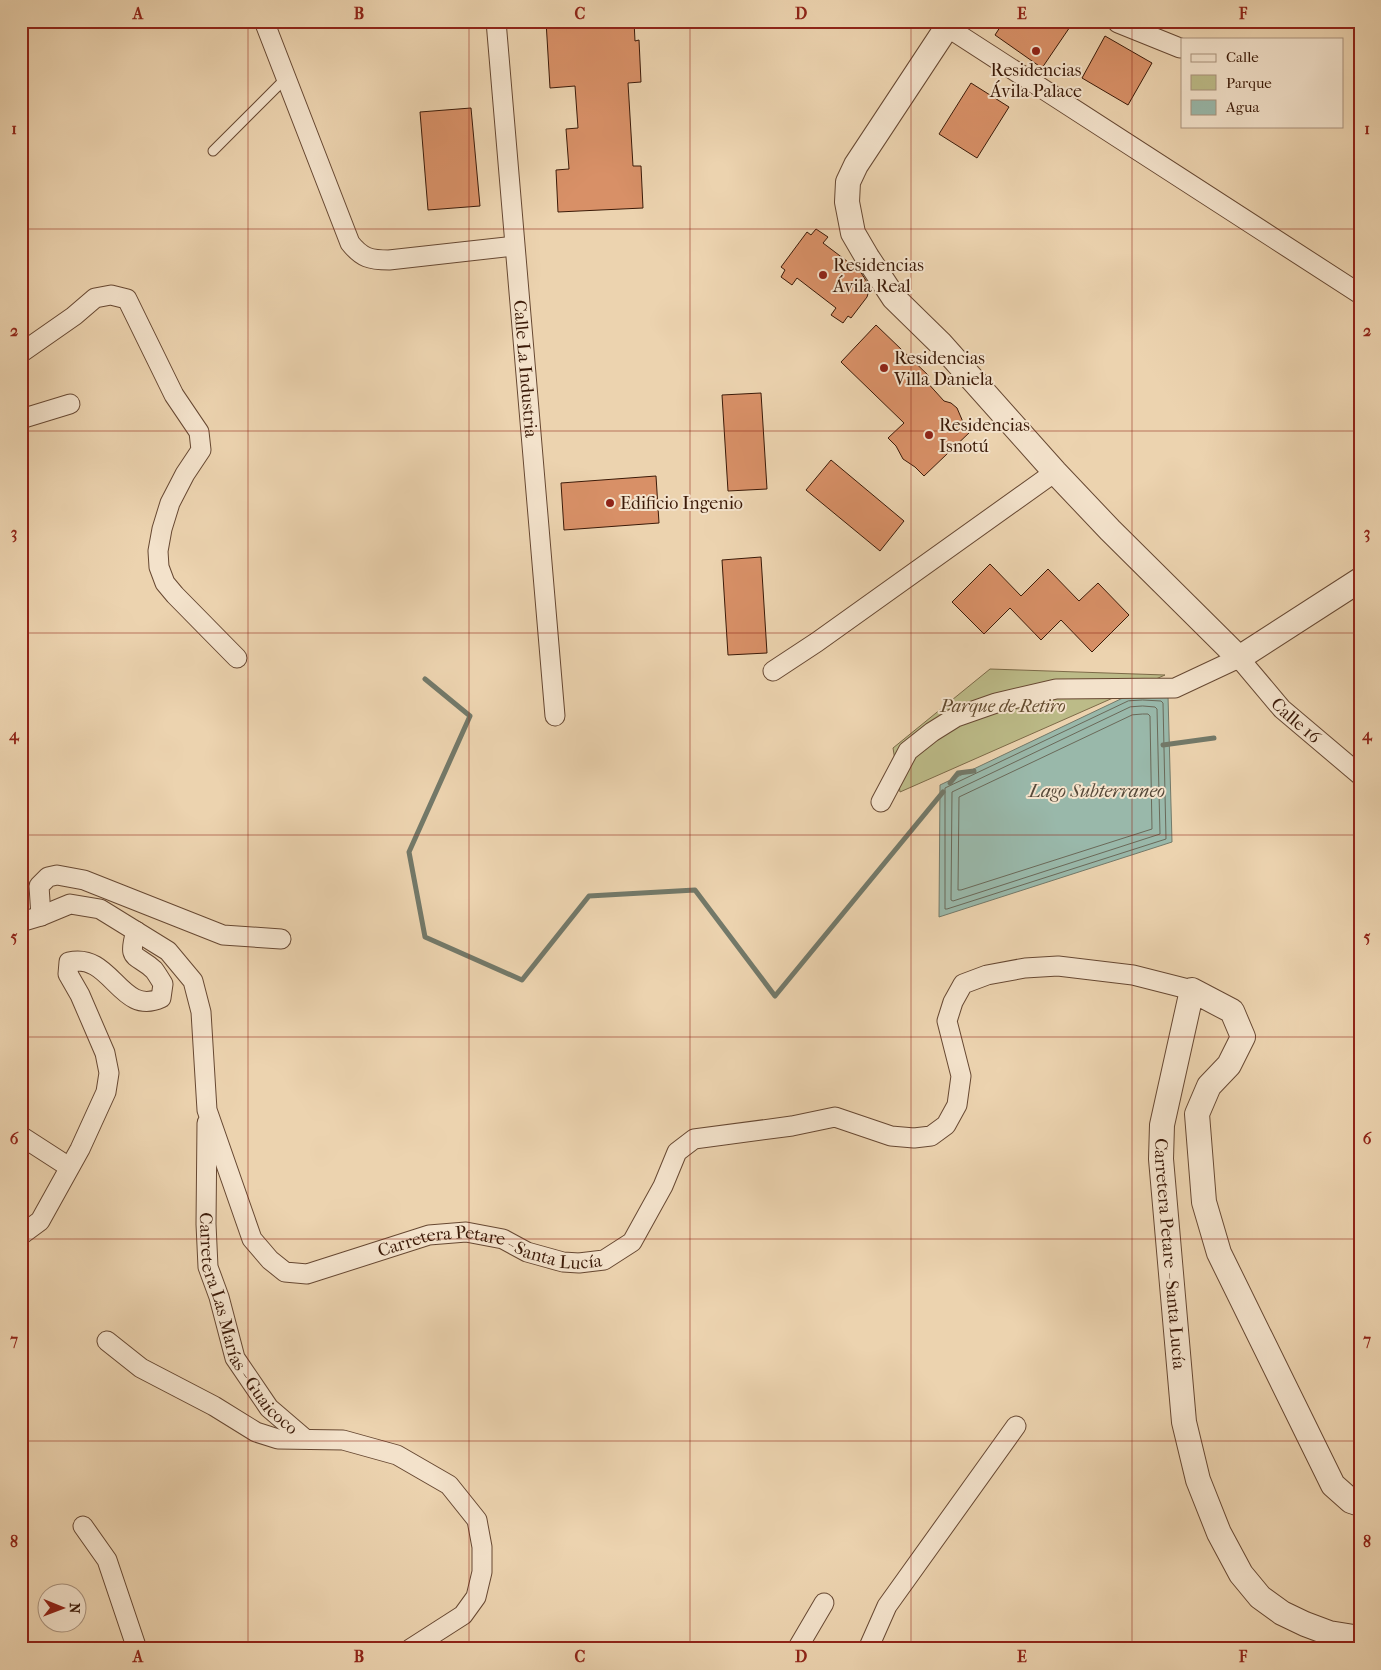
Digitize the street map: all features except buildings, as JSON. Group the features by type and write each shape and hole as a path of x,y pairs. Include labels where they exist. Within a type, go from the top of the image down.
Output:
{"street":[{"path":"264,21 350,243 358,254 373,260 389,260 514,246"},
{"name":"Calle La Industria","path":"496,21 555,716"},
{"path":"1118,21 1118,23 1180,48"},
{"path":"1239,658 1110,530 1055,472 940,343 894,298 853,233 847,202 848,182 856,165 949,24 1360,294"},
{"path":"21,354 96,298 111,295 127,299 174,395 199,432 200,450 170,503 158,551 159,567 165,583 174,595 237,658"},
{"path":"21,419 70,404"},
{"path":"774,671 1055,472"},
{"path":"881,802 908,751 932,732 956,717 996,703 1056,690 1175,688 1239,658 1360,580"},
{"name":"Calle 16","path":"1239,658 1282,709 1360,775"},
{"path":"41,916 39,886 48,877 57,875 84,880 223,935 281,939"},
{"name":"Carretera Petare - Santa Lucía","path":"21,922 70,904 100,909 168,950 193,982 200,1012 207,1110 252,1238 270,1260 285,1272 307,1274 429,1235 466,1232 503,1239 527,1252 563,1262 579,1263 604,1260 632,1242 662,1186 677,1152 694,1139 792,1126 836,1117 891,1136 914,1138 931,1136 946,1126 957,1105 961,1076 947,1021 952,1002 963,984 987,975 1025,968 1058,966 1133,976 1192,990 1162,1126 1161,1160 1184,1422 1198,1480 1219,1533 1241,1574 1260,1597 1282,1613 1305,1624 1329,1633 1360,1638"},
{"path":"21,1235 40,1220 80,1149 106,1092 110,1073 105,1052 80,995 68,974 70,962 79,960 102,969 126,994 139,1000 153,1002 161,998 163,984 154,970 136,958 132,946 136,931"},
{"path":"1192,990 1232,1011 1243,1037 1229,1065 1209,1086 1197,1114 1204,1202 1219,1253 1333,1485 1351,1500 1360,1504"},
{"name":"Carretera Las Marías - Guaicoco","path":"207,1110 206,1224 208,1268 219,1297 235,1358 269,1408 304,1438 343,1440 397,1455 448,1485 477,1520 482,1547 482,1572 476,1597 463,1615 410,1649"},
{"path":"21,1136 69,1166"},
{"path":"107,1341 141,1368 214,1406 256,1432 278,1439 304,1438"},
{"path":"868,1649 888,1606 1016,1426"},
{"path":"83,1526 107,1560 137,1649"},
{"path":"797,1649 824,1603"}],"lane":[{"path":"213,151 286,78"}],"green space":[{"name":"Parque de Retiro","path":"990,669 1165,675 900,792 893,748"}],"water":[{"name":"Lago Subterraneo","path":"1127,696 1168,696 1172,842 939,917 940,785"}],"waterway":[{"path":"425,679 470,716 409,852 425,937 522,980 589,896 695,890 775,996 943,792"},
{"path":"1163,745 1214,738"},
{"path":"950,783 958,773 974,771"}],"place":[{"name":"Residencias Ávila Palace","path":"1036,51"},
{"name":"Residencias Ávila Real","path":"823,275"},
{"name":"Residencias Villa Daniela","path":"884,368"},
{"name":"Residencias Isnotú","path":"929,435"},
{"name":"Edificio Ingenio","path":"610,503"}]}
